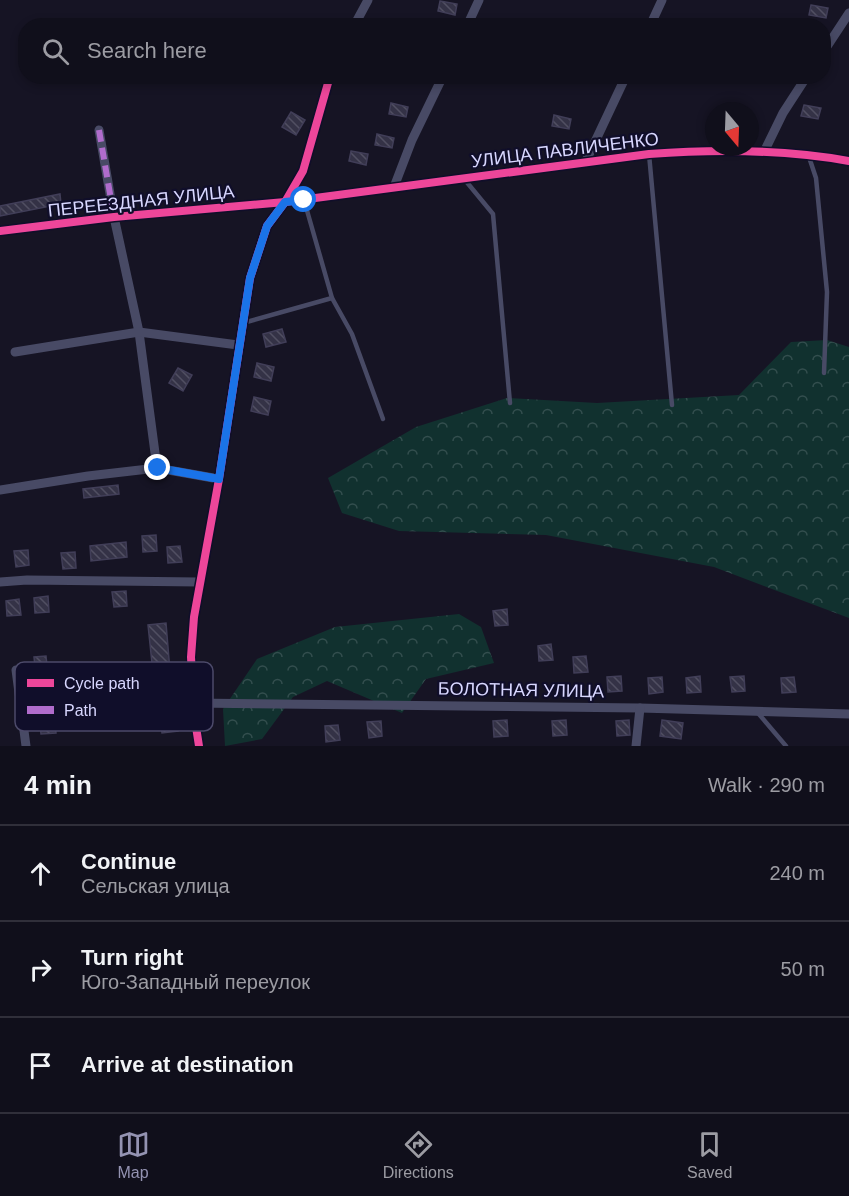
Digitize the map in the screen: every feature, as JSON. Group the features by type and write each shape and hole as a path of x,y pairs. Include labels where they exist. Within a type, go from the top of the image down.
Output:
{"street":[{"path":"358,18 368,0"},
{"path":"471,18 479,0"},
{"path":"654,18 662,0"},
{"path":"831,40 849,13"},
{"path":"191,662 199,582 219,479 250,278 267,226 285,202 303,171 328,84"},
{"path":"394,187 412,140 438,84"},
{"path":"585,163 622,84"},
{"path":"764,152 783,113 802,84"},
{"path":"99,130 114,217 139,332 158,468"},
{"name":"УЛИЦА ПАВЛИЧЕНКО","path":"285,202 649,154 709,150 809,154 849,161"},
{"name":"ПЕРЕЕЗДНАЯ УЛИЦА","path":"0,231 114,217 285,202"},
{"path":"15,352 139,332 238,345"},
{"path":"0,490 158,468 219,479"},
{"path":"0,582 27,580 199,582"},
{"name":"БОЛОТНАЯ УЛИЦА","path":"213,703 640,708 849,714"},
{"path":"636,746 640,708"},
{"path":"24,731 26,746"},
{"path":"197,731 199,746"}],"lane":[{"path":"649,154 672,405"},
{"path":"809,154 816,178 828,292 824,373"},
{"path":"463,178 493,214 510,402"},
{"path":"304,200 332,298 352,334 383,419"},
{"path":"242,323 332,298"},
{"path":"757,711 786,746"}],"green space":[{"path":"827,340 849,347 849,618 714,567 546,535 399,531 342,513 328,478 416,427 507,398 597,403 739,395 791,342"},
{"path":"459,614 481,627 494,663 426,679 402,713 327,681 293,697 262,739 225,746 223,709 257,659 335,627"}],"building":[{"path":"440,1 457,4 455,15 438,11"},
{"path":"811,5 828,8 826,18 809,15"},
{"path":"391,103 408,107 406,117 389,114"},
{"path":"804,105 821,108 818,119 801,116"},
{"path":"291,112 305,120 296,135 282,127"},
{"path":"554,115 571,119 569,129 552,126"},
{"path":"377,134 394,138 392,148 375,145"},
{"path":"351,151 368,154 366,165 349,161"},
{"path":"60,194 61,204 0,216 0,206"},
{"path":"282,329 286,342 266,347 263,334"},
{"path":"257,363 274,367 271,381 254,377"},
{"path":"178,368 192,375 183,391 169,383"},
{"path":"254,397 271,401 268,415 251,411"},
{"path":"118,485 119,494 84,498 83,489"},
{"path":"156,535 157,551 143,552 142,536"},
{"path":"126,542 127,557 91,561 90,546"},
{"path":"180,546 182,562 168,563 167,547"},
{"path":"28,550 29,565 16,567 14,551"},
{"path":"75,552 76,568 63,569 61,553"},
{"path":"126,591 127,606 114,607 112,592"},
{"path":"48,596 49,612 35,613 34,598"},
{"path":"19,599 21,615 7,616 6,601"},
{"path":"507,609 508,625 495,626 493,611"},
{"path":"166,623 169,662 152,662 148,625"},
{"path":"551,644 553,660 539,661 538,646"},
{"path":"46,656 47,662 35,662 34,657"},
{"path":"586,656 588,672 574,673 573,657"},
{"path":"621,676 622,691 608,692 607,677"},
{"path":"700,676 701,692 687,693 686,678"},
{"path":"744,676 745,691 732,692 730,677"},
{"path":"662,677 663,692 649,694 648,678"},
{"path":"794,677 796,692 782,693 781,678"},
{"path":"507,720 508,736 494,737 493,721"},
{"path":"566,720 567,735 553,736 552,721"},
{"path":"629,720 630,735 617,736 616,721"},
{"path":"662,720 683,723 681,739 660,736"},
{"path":"381,721 382,736 369,738 367,722"},
{"path":"338,725 340,740 326,742 325,726"},
{"path":"41,731 56,731 56,733 41,734"}],"marked path":[{"path":"99,130 114,217"}],"cycle path":[{"path":"191,662 194,617 219,479 250,278 267,226 285,202 303,171 328,84"},
{"path":"0,231 114,217 285,202 649,154 749,151 799,154 849,161"},
{"path":"197,731 199,746"}],"route":[{"path":"158,468 219,479 250,278 267,226 285,202 304,200"}]}
